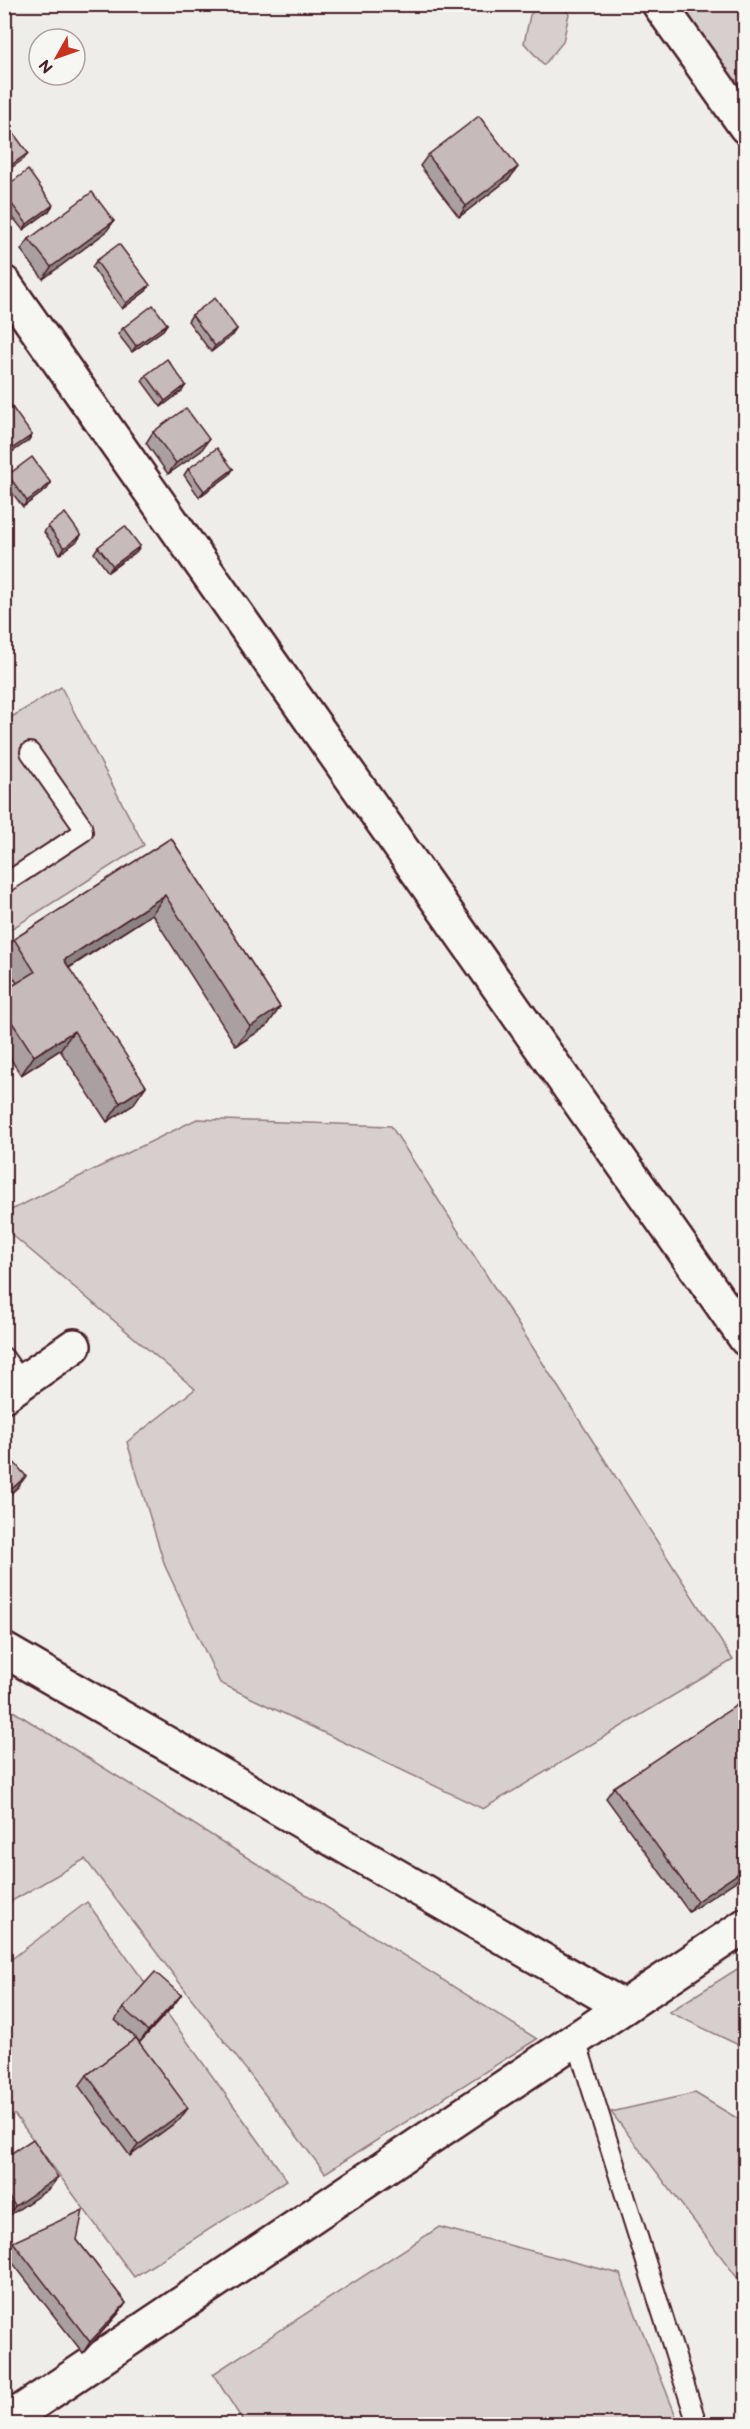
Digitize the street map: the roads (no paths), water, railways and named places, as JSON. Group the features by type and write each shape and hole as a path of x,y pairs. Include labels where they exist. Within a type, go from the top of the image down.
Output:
{"street":[{"path":"659,4 746,128"},
{"path":"4,283 746,1339"},
{"path":"10,1378 74,1346"},
{"path":"4,1650 624,2007"},
{"path":"4,2423 746,1925"}],"lane":[{"path":"7,877 83,832 82,826 30,752"},
{"path":"576,2040 697,2424"}]}
